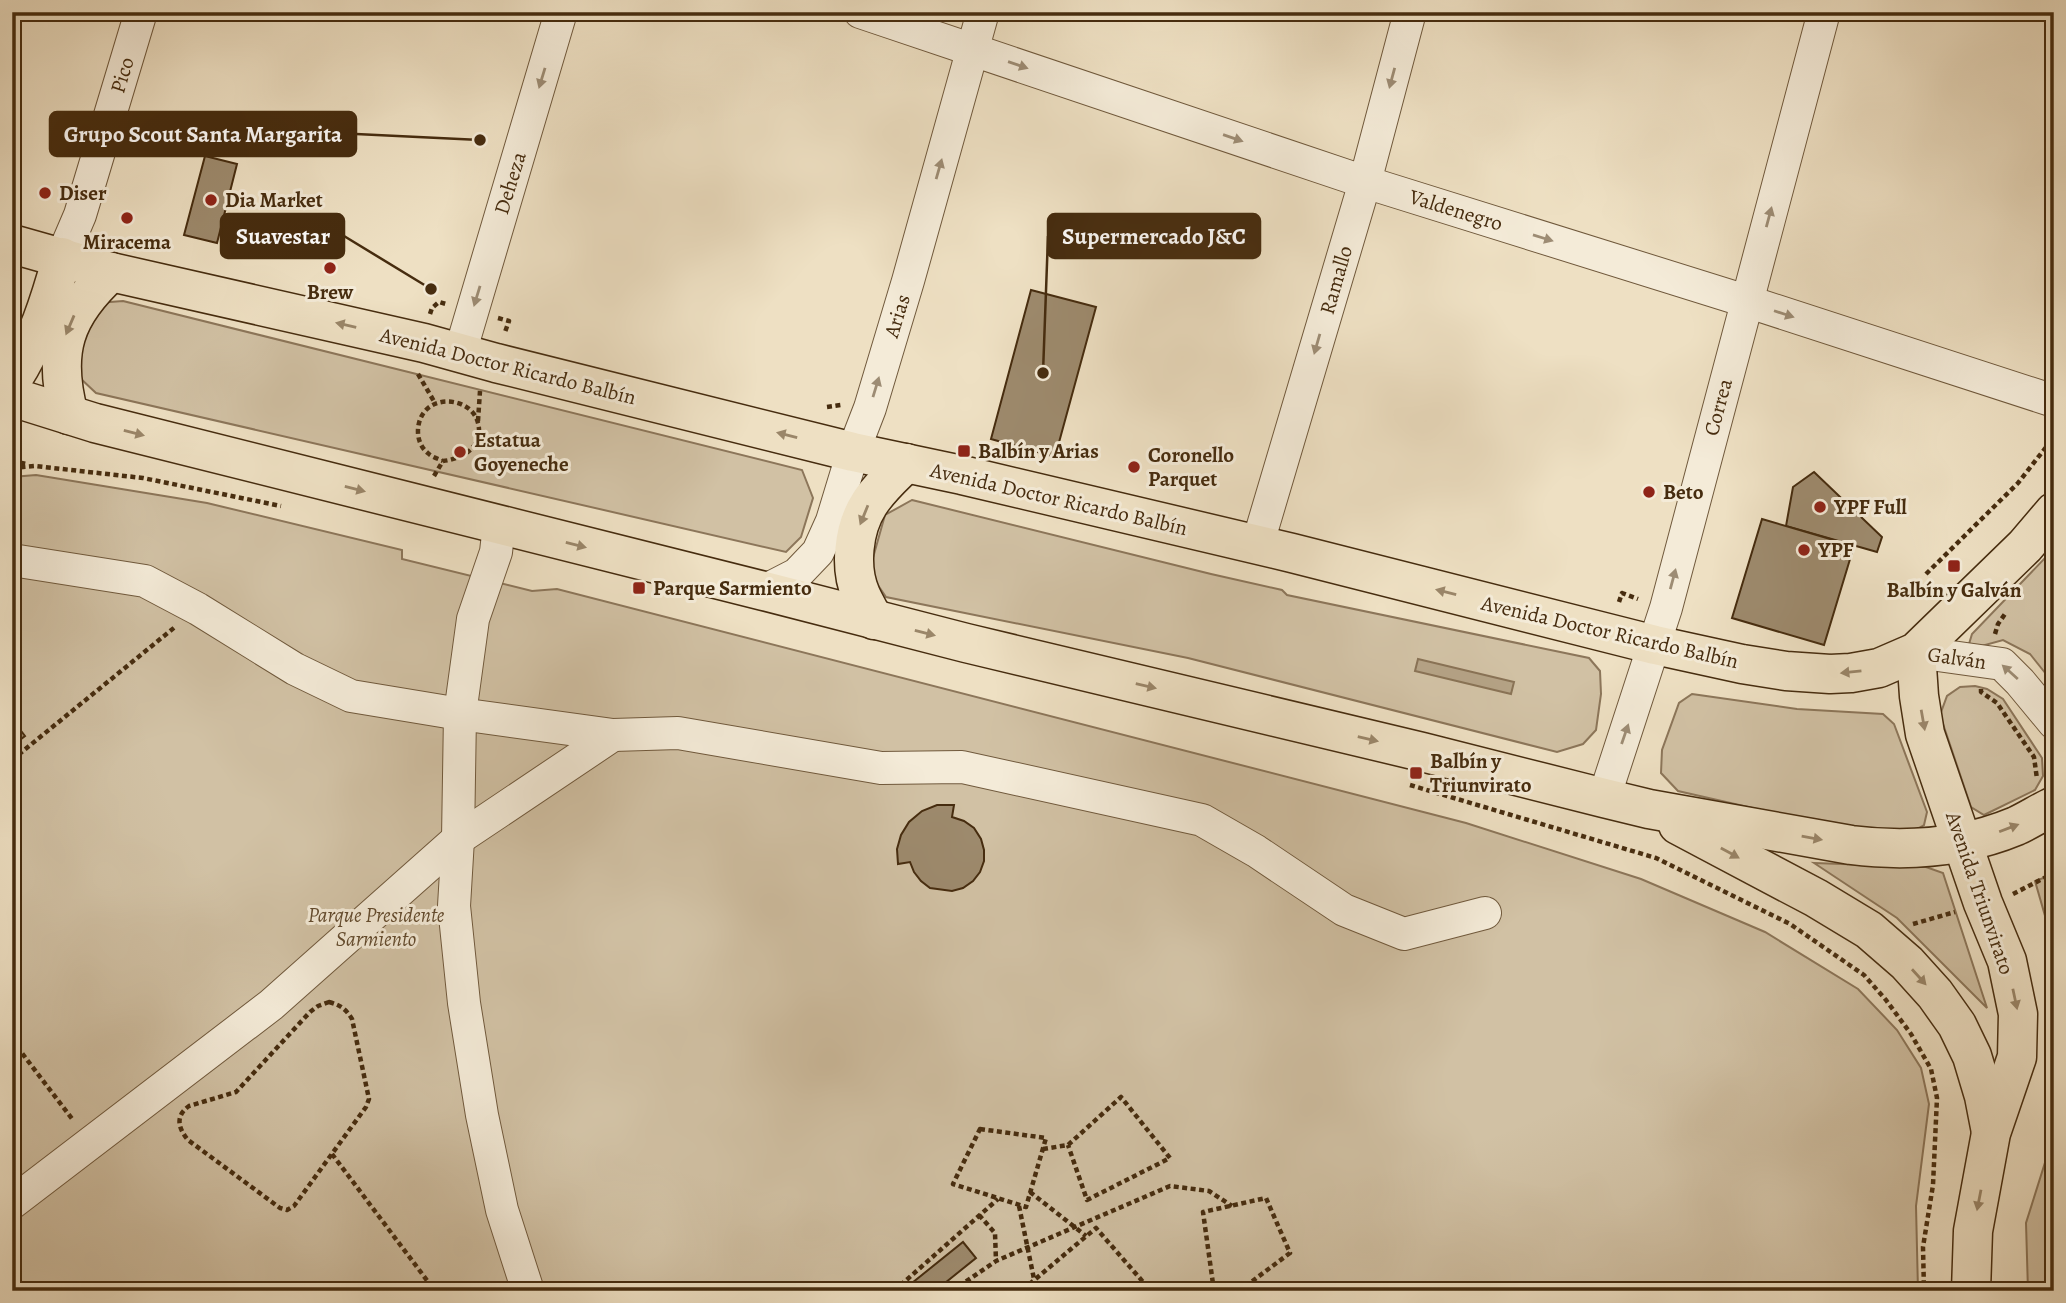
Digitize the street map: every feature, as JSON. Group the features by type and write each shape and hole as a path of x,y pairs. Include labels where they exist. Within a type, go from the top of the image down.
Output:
{"main road":[{"name":"Avenida Doctor Ricardo Balbín","path":"12,244 111,272 424,343 853,452 1258,546 1655,645 1786,671 1851,673 1879,668 1916,652 1999,573 2054,512"},
{"path":"12,380 40,329 62,257"},
{"path":"69,415 62,389 61,362 65,336 76,311 92,289 111,272"},
{"path":"12,397 95,423 499,526 1649,809 1872,848 1915,849 1962,842 2017,825 2054,806"},
{"path":"874,620 860,593 854,564 857,534 867,506 906,463"},
{"name":"Avenida Triunvirato","path":"1916,652 1925,734 1983,904 2007,961 2018,1014 2017,1057 1991,1133 1973,1231 1971,1291"},
{"name":"Avenida Triunvirato","path":"1649,809 1816,898 1869,930 1907,963 1957,1025 1972,1056 1991,1133"}],"street":[{"name":"Pico","path":"62,257 80,215 141,12"},
{"name":"Deheza","path":"460,353 561,12"},
{"name":"Valdenegro","path":"860,12 1365,182 2054,401"},
{"name":"Arias","path":"764,591 797,574 818,552 832,521 870,408 908,281 983,12"},
{"name":"Ramallo","path":"1258,546 1365,182 1409,12"},
{"name":"Correa","path":"1604,798 1655,645 1824,12"},
{"path":"499,526 496,552 473,619 460,714 454,906 464,1003 482,1115 502,1210 528,1291"},
{"path":"12,560 145,581 198,609 295,669 351,696 460,714 613,734 678,733 881,768 962,767 1202,820 1256,850 1344,910 1404,934 1485,913"},
{"name":"Galván","path":"1916,652 2002,664 2020,681 2054,723"},
{"path":"12,1203 271,1005 458,839 613,734"}],"path":[{"path":"446,400 458,402 469,409 478,421 478,431 476,442 469,453 457,460 443,461 429,455 417,435 425,411 435,403 446,400"},
{"path":"1926,574 2018,483 2054,437"},
{"path":"12,461 143,478"},
{"path":"429,507 433,478 443,461"},
{"path":"12,468 35,466"},
{"path":"12,760 198,609"},
{"path":"1864,975 1911,1034 1931,1069 1935,1088 1937,1125 1933,1185 1923,1247 1924,1291"},
{"path":"329,1002 338,1004 352,1019 369,1099 331,1154 294,1206 287,1210 188,1140 179,1126 179,1118 188,1106 236,1092 310,1012 329,1002"},
{"path":"12,1040 91,1143"},
{"path":"1043,1149 1068,1145 1121,1097 1170,1158 1087,1200 1068,1145"},
{"path":"980,1129 1046,1138 1030,1192 1026,1208 953,1184 980,1129"},
{"path":"331,1154 435,1291"},
{"path":"952,1291 996,1261 1170,1186 1209,1191 1231,1206"},
{"path":"1030,1192 1086,1236"},
{"path":"1214,1291 1203,1212 1266,1198 1290,1253 1239,1291"},
{"path":"894,1291 998,1199"},
{"path":"1018,1205 1034,1280"},
{"path":"979,1215 995,1233 996,1261"},
{"path":"1027,1291 1026,1287 1096,1228 1151,1291"}],"green space":[{"path":"12,277 19,297 12,332"},
{"path":"123,301 802,470 813,498 801,537 786,552 96,393 80,378 77,360 97,303"},
{"name":"Parque Presidente Sarmiento","path":"36,475 207,503 402,550 402,559 532,591 557,589 1466,823 1641,879 1765,932 1858,989 1897,1030 1921,1068 1929,1104 1916,1206 1918,1291 12,1291 12,477"},
{"path":"912,500 1282,590 1287,595 1589,658 1600,671 1601,694 1596,730 1583,744 1557,752 1188,658 886,597 869,572 885,515"},
{"path":"2054,545 2054,684 2030,654 2003,640 1978,647 1969,644 1972,634 2047,556"},
{"path":"1975,686 1987,689 2003,699 2042,758 2043,776 2035,790 1984,815 1971,807 1940,715 1947,696 1960,687"},
{"path":"1692,694 1797,709 1883,714 1894,724 1927,812 1924,825 1914,831 1832,826 1678,791 1661,773 1662,750 1679,703"},
{"path":"1814,863 1926,867 1943,873 1987,1008 1897,918"},
{"path":"2054,874 2054,947 2035,881"},
{"path":"2054,1134 2054,1291 2028,1291 2026,1223"}],"shaded area":[{"path":"1418,659 1514,682 1511,694 1415,671"}],"building":[{"name":"Dia Market","path":"205,156 237,164 217,243 184,235"},
{"path":"1031,290 1096,307 1055,457 991,439"},
{"name":"YPF Full","path":"1814,472 1882,537 1877,552 1786,526 1793,487"},
{"path":"1762,519 1854,546 1824,645 1732,618"},
{"path":"12,719 25,736 12,746"},
{"path":"937,805 954,805 952,817 974,828 984,850 984,861 973,881 952,891 930,888 914,872 910,862 898,864 897,849 909,822 922,811"},
{"path":"963,1242 976,1258 935,1291 902,1291"}],"place":[{"name":"Grupo Scout Santa Margarita","path":"480,140"},
{"name":"Diser","path":"45,193"},
{"name":"Dia Market","path":"211,200"},
{"name":"Miracema","path":"127,218"},
{"name":"Brew","path":"330,268"},
{"name":"Suavestar","path":"431,289"},
{"name":"Supermercado J&C","path":"1043,373"},
{"name":"Balbín y Arias","path":"964,451"},
{"name":"Estatua Goyeneche","path":"460,452"},
{"name":"Coronello Parquet","path":"1134,467"},
{"name":"Beto","path":"1649,492"},
{"name":"YPF Full","path":"1820,507"},
{"name":"YPF","path":"1804,550"},
{"name":"Balbín y Galván","path":"1954,566"},
{"name":"Parque Sarmiento","path":"639,588"},
{"name":"Balbín y Triunvirato","path":"1416,773"}]}
